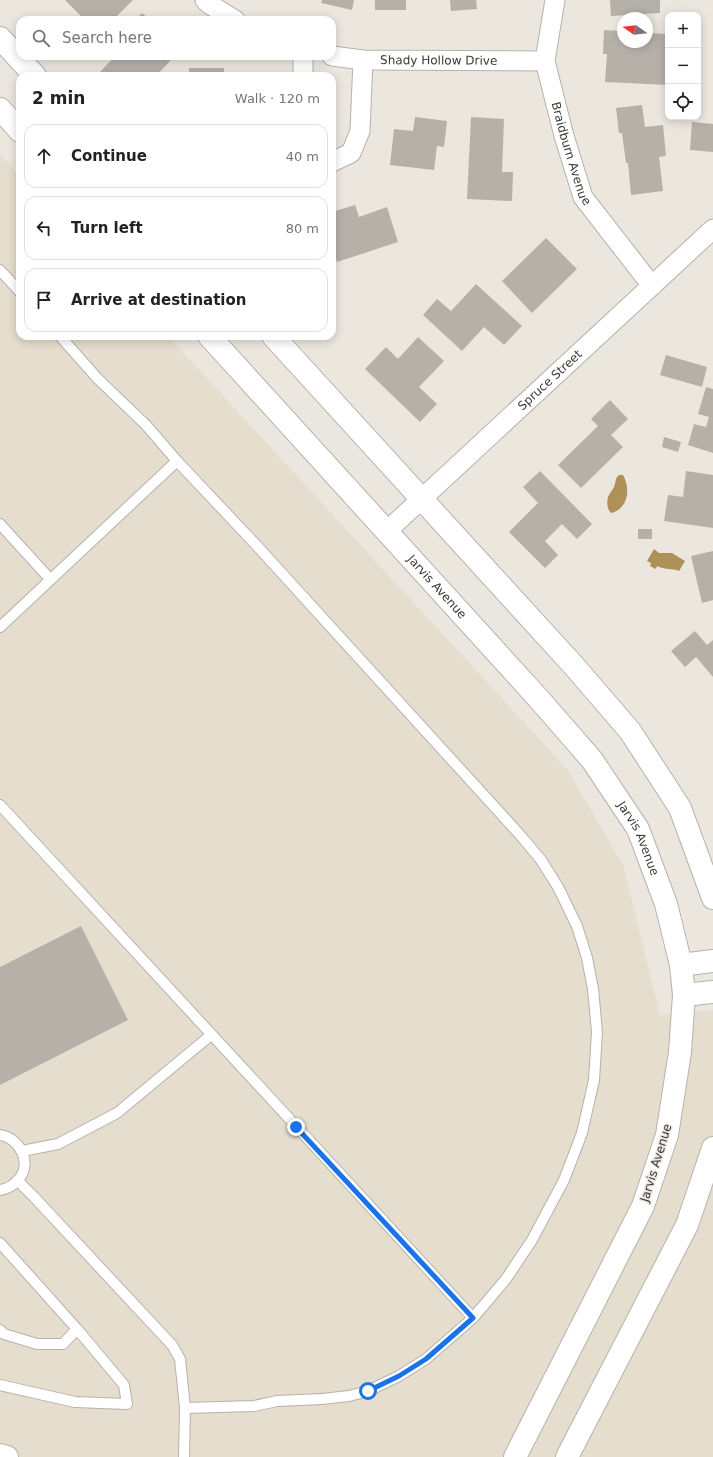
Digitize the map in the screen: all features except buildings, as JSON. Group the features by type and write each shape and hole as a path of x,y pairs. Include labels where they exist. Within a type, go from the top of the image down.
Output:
{"main road":[{"path":"0,38 16,55"},
{"path":"20,60 31,72"},
{"path":"0,109 16,127"},
{"name":"Jarvis Avenue","path":"212,340 387,531 592,760 638,829 666,904 681,965 684,995 680,1052 667,1135 643,1206 514,1457"},
{"path":"277,340 574,666 630,731 680,808 713,898"},
{"path":"681,965 713,961"},
{"path":"684,995 713,992"},
{"path":"567,1457 687,1225 713,1148"},
{"path":"0,1455 7,1457"}],"street":[{"path":"205,0 228,16"},
{"name":"Braidburn Avenue","path":"555,0 545,61 564,136 583,197 652,286"},
{"name":"Shady Hollow Drive","path":"336,56 364,60 545,61"},
{"path":"303,60 303,72"},
{"path":"336,160 352,153 360,131 364,60"},
{"name":"Spruce Street","path":"387,531 713,229"}],"lane":[{"path":"0,270 16,288"},
{"path":"64,340 97,378 146,425 177,461 258,547 521,836 541,860 563,895 579,933 588,958 593,989 596,1032 594,1080 582,1133 564,1180 532,1240 506,1279 473,1318 426,1359 399,1376 368,1391 349,1396 277,1401 254,1406 185,1408"},
{"path":"0,627 177,461"},
{"path":"0,524 50,579"},
{"path":"0,805 473,1318"},
{"path":"22,1151 58,1144 118,1113 211,1035"},
{"path":"0,1135 10,1138 17,1144 22,1151 25,1162 23,1172 18,1181 10,1188 0,1190"},
{"path":"18,1181 172,1345 180,1359 185,1408 184,1457"},
{"path":"0,1243 77,1329 124,1385 127,1404 75,1402 0,1385"},
{"path":"0,1330 4,1334 37,1344 63,1344 77,1329"}],"shaded area":[{"path":"0,154 16,172 16,340 172,340 567,769 623,865 660,1015 713,1010 713,1457 0,1457"},
{"path":"619,475 623,475 627,486 626,498 624,503 617,511 611,513 607,500"},
{"path":"654,549 659,553 672,553 685,561 679,571 657,566 656,569 650,566 651,563 647,561"}],"route":[{"path":"296,1127 473,1318 426,1359 399,1376 368,1391"}]}
